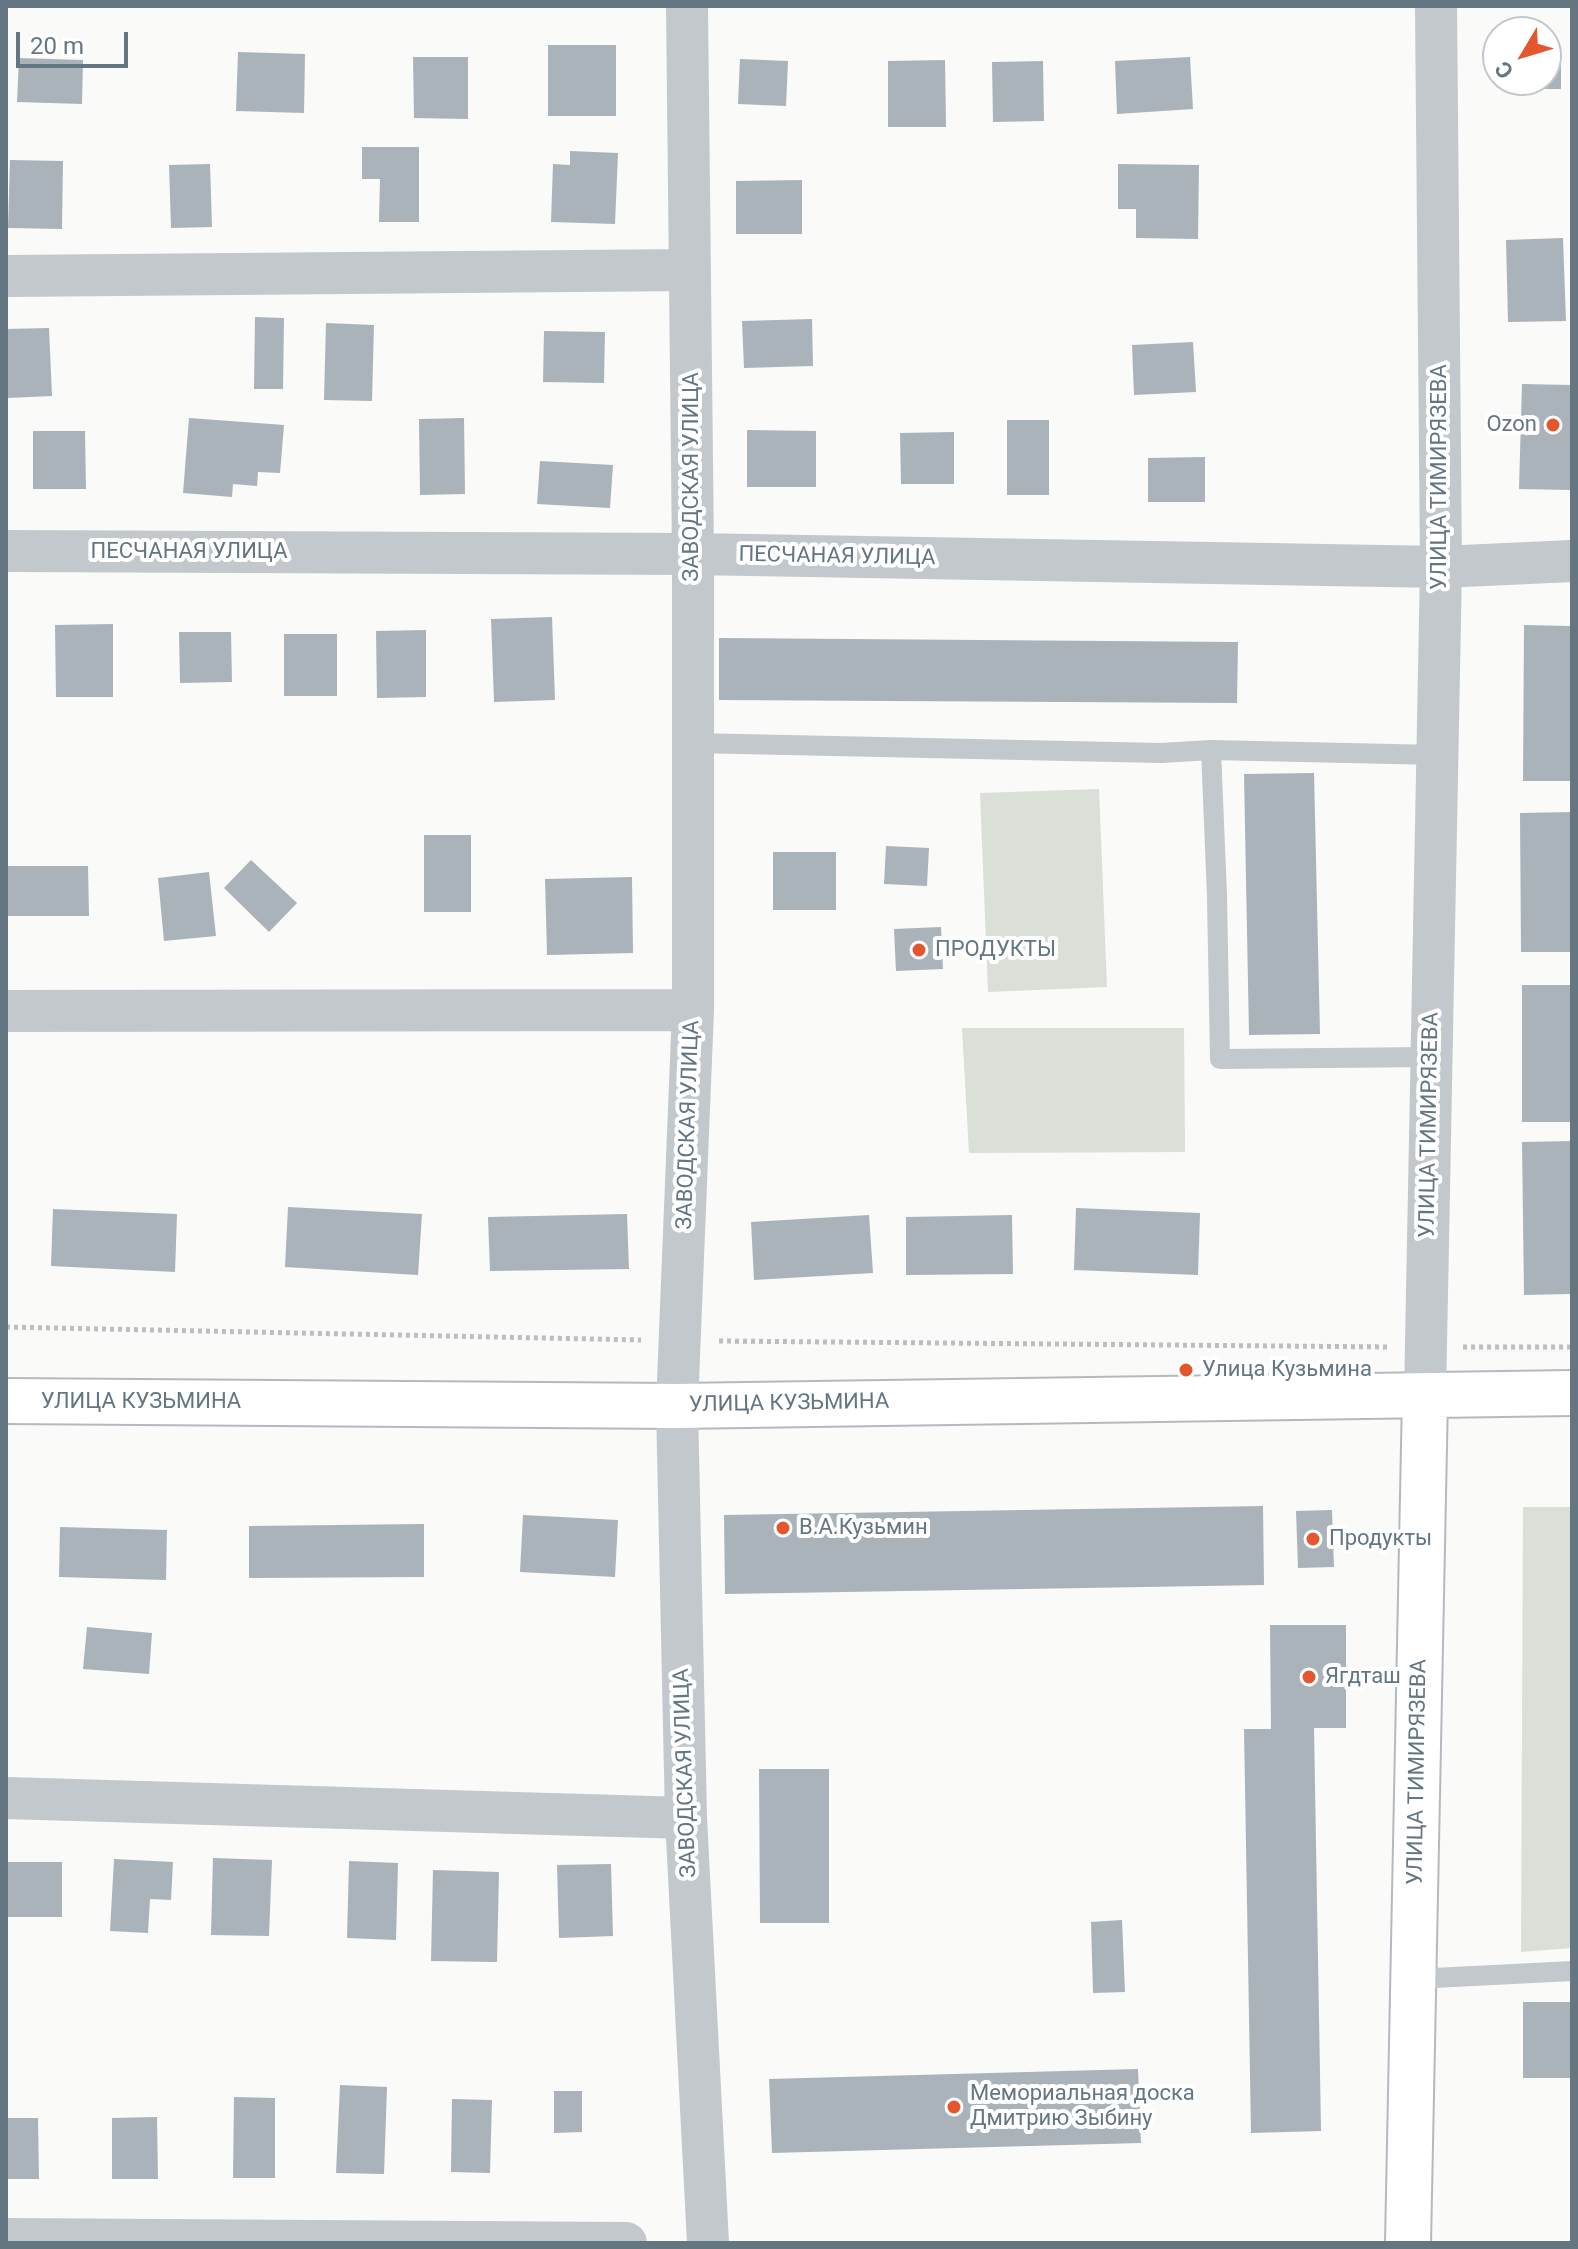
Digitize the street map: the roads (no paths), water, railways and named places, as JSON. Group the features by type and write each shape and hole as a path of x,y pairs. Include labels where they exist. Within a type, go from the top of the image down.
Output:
{"street":[{"name":"ЗАВОДСКАЯ УЛИЦА","path":"687,6 693,554 693,1010 677,1406 686,1818 708,2243"},
{"name":"УЛИЦА ТИМИРЯЗЕВА","path":"1408,2243 1441,567 1436,6"},
{"path":"6,276 690,270"},
{"name":"ПЕСЧАНАЯ УЛИЦА","path":"6,551 693,554 1441,567 1572,561"},
{"path":"6,1011 693,1010"},
{"name":"УЛИЦА КУЗЬМИНА","path":"6,1401 677,1406 1572,1393"},
{"path":"6,1798 686,1818"},
{"path":"6,2239 626,2243"}],"lane":[{"path":"693,743 1161,753 1211,750 1438,755"},
{"path":"1211,750 1220,1059 1432,1057"},
{"path":"1414,1979 1572,1971"}],"place":[{"name":"Ozon","path":"1553,425"},
{"name":"ПРОДУКТЫ","path":"919,950"},
{"name":"Улица Кузьмина","path":"1186,1370"},
{"name":"В.А.Кузьмин","path":"783,1528"},
{"name":"Продукты","path":"1313,1539"},
{"name":"Ягдташ","path":"1309,1677"},
{"name":"Мемориальная доска Дмитрию Зыбину","path":"954,2107"}]}
